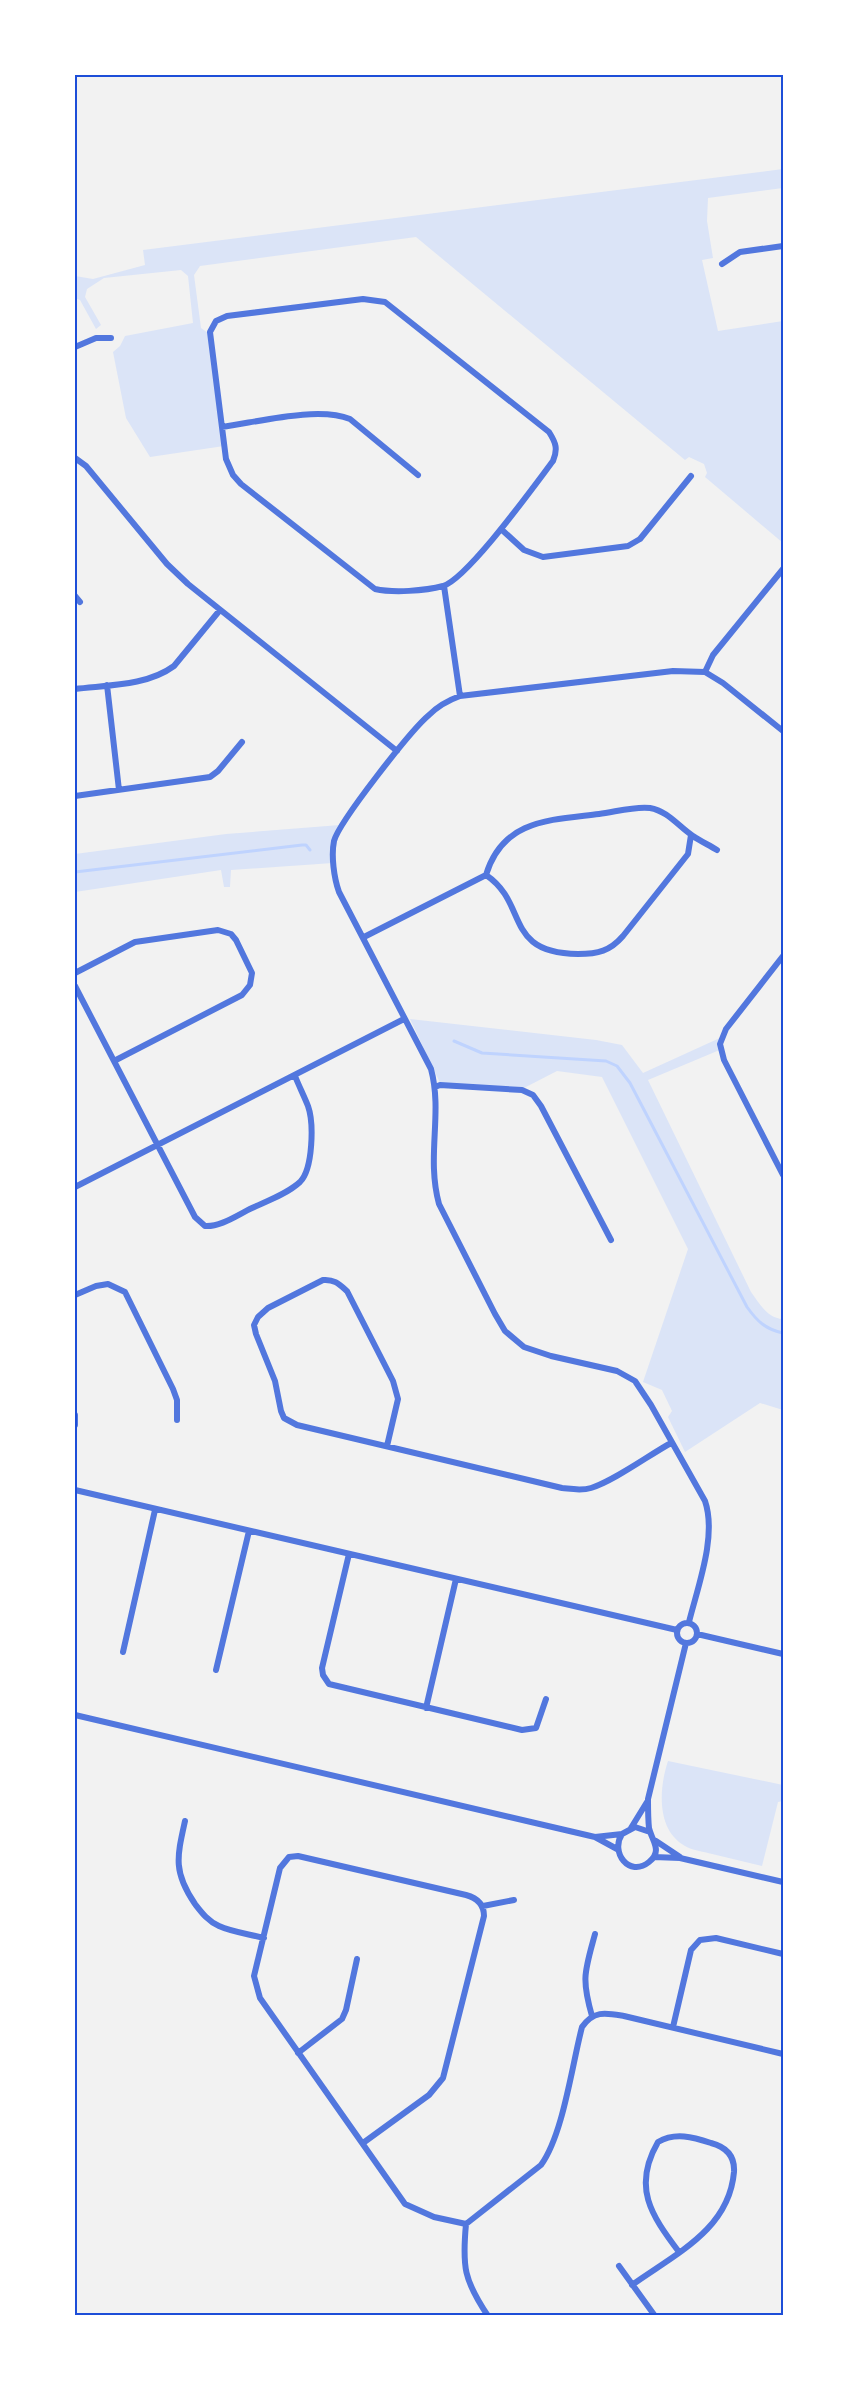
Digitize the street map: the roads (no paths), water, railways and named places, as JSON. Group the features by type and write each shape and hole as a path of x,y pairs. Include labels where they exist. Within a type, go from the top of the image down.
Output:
{"street":[{"path":"722,264 740,252 783,246"},
{"path":"363,299 385,302 549,432 556,442 557,453 553,461 501,529 456,579 444,586 386,591 375,589 365,582 241,484 228,466 210,332 219,319 225,316 363,299"},
{"path":"75,347 96,338 111,338"},
{"path":"222,428 316,414 341,416 350,420 418,475"},
{"path":"75,458 86,466 166,564 397,751"},
{"path":"501,529 524,550 543,557 628,546 640,539 691,476"},
{"path":"705,672 713,656 783,569"},
{"path":"444,586 460,696"},
{"path":"75,596 80,602"},
{"path":"75,689 155,677 165,672 174,666 220,610"},
{"path":"689,1622 709,1537 710,1518 701,1493 640,1387 627,1376 524,1347 505,1331 439,1204 432,1162 435,1087 424,1054 337,886 335,840 343,824 397,751 428,715 447,701 460,696 674,671 705,672 723,683 783,731"},
{"path":"107,685 119,790"},
{"path":"75,796 210,777 218,771 242,742"},
{"path":"364,937 486,875 489,863 503,843 513,834 537,822 650,808 669,817 691,835 717,850"},
{"path":"486,875 501,889 520,925 534,945 563,953 595,954 614,947 623,936 688,854 691,835"},
{"path":"75,973 135,942 218,930 231,934 236,940 252,973 250,986 242,994 114,1061"},
{"path":"783,956 726,1029 720,1044 724,1060 783,1175"},
{"path":"75,986 195,1217 205,1226 220,1224 280,1194 302,1179 310,1154 309,1107 295,1076"},
{"path":"75,1187 404,1019"},
{"path":"435,1087 440,1085 522,1090 533,1095 541,1106 611,1240"},
{"path":"387,1446 398,1399 397,1393 352,1302 339,1283 323,1280 268,1308 258,1317 254,1325 256,1334 275,1381 281,1411 284,1418 297,1425 562,1488 578,1490 591,1488 671,1443"},
{"path":"75,1295 96,1286 108,1284 125,1292 173,1389 177,1400 177,1420"},
{"path":"75,1415 75,1425"},
{"path":"75,1490 677,1630"},
{"path":"123,1652 155,1509"},
{"path":"216,1670 249,1531"},
{"path":"349,1554 322,1668 325,1681 334,1687 522,1730 531,1730 538,1725 546,1699"},
{"path":"426,1708 456,1579"},
{"path":"689,1622 696,1627 698,1634 694,1641 686,1643 678,1637 677,1630 681,1624 689,1622"},
{"path":"698,1634 783,1654"},
{"path":"595,1837 622,1834 631,1828 648,1799 686,1643"},
{"path":"75,1715 595,1837 617,1849 623,1861 635,1867 644,1865 654,1857 680,1858 783,1882"},
{"path":"648,1799 650,1832 656,1841 680,1858"},
{"path":"185,1821 177,1866 189,1895 202,1914 212,1922 221,1927 264,1938"},
{"path":"631,1828 639,1827 650,1832"},
{"path":"617,1849 622,1834"},
{"path":"654,1857 656,1841"},
{"path":"363,2144 429,2095 443,2078 484,1916 483,1906 474,1897 298,1856 290,1857 280,1868 254,1976 256,1989 298,2053 405,2204 434,2217 466,2224"},
{"path":"483,1906 514,1900"},
{"path":"592,2016 584,1975 595,1934"},
{"path":"673,2027 691,1950 700,1940 716,1938 783,1954"},
{"path":"298,2053 342,2019 357,1959"},
{"path":"488,2316 465,2275 466,2224 541,2165 548,2156 555,2137 582,2027 592,2016 607,2013 783,2055"},
{"path":"632,2285 679,2252 711,2228 728,2201 735,2169 728,2150 719,2145 676,2135 658,2142 652,2151 645,2184 650,2209 679,2252"},
{"path":"619,2266 655,2316"}],"waterway":[{"path":"75,872 302,845 306,845 310,850"},
{"path":"454,1041 482,1053 606,1061 617,1066 630,1083 747,1307 762,1324 783,1333"}]}
